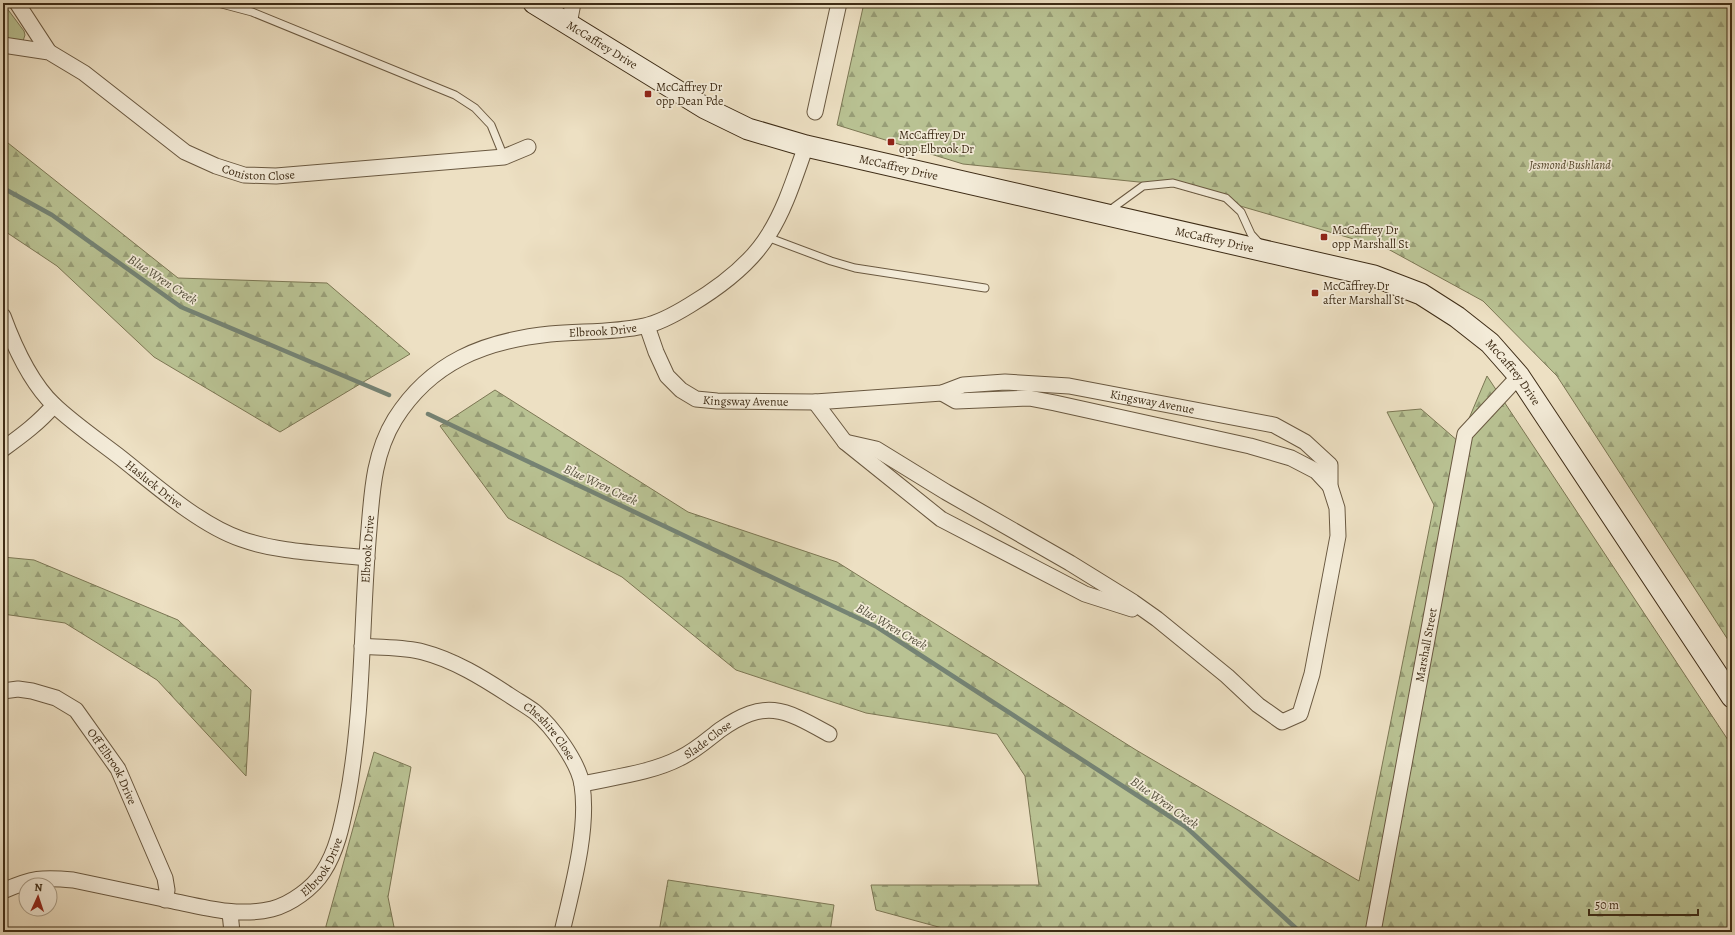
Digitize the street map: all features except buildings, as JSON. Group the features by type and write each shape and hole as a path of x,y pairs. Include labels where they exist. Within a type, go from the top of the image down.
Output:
{"main road":[{"name":"McCaffrey Drive","path":"534,3 705,108 748,129 806,146 1374,276 1421,294 1457,317 1490,343 1519,376 1732,697"}],"street":[{"name":"Coniston Close","path":"17,3 49,52"},
{"path":"569,24 573,3"},
{"path":"815,112 839,3"},
{"name":"Coniston Close","path":"3,45 49,52 84,73 185,152 216,166 244,175 276,176 504,157 528,148"},
{"name":"Elbrook Drive","path":"3,891 25,881 50,878 73,880 230,913 272,909 286,903 314,882 322,874 337,842 354,752 374,472 385,439 393,422 404,406 433,375 459,359 474,352 504,343 550,334 607,331 647,326 680,311 711,293 737,271 767,237 791,190 806,146"},
{"name":"Hasluck Drive","path":"3,316 20,354 35,381 54,404 153,483 216,529 241,539 273,548 367,558"},
{"name":"Kingsway Avenue","path":"647,326 656,352 667,376 687,395 696,399 717,402 815,402 942,393 963,385 1005,382 1068,386 1274,425 1305,442 1330,465 1330,486 1337,508 1338,536 1312,674 1300,714 1282,722 1258,705 1227,676 1157,619 1070,563 946,492 876,449 845,442"},
{"name":"Marshall Street","path":"1373,932 1465,434 1519,376"},
{"name":"Kingsway Avenue","path":"942,393 956,401 1029,398 1042,400 1250,446 1291,458 1316,471 1330,486"},
{"name":"Kingsway Avenue","path":"815,402 845,442 941,519 1085,594 1120,604 1157,619"},
{"path":"3,449 23,435 47,413 54,404"},
{"name":"Cheshire Close","path":"362,646 421,651 459,666 486,680 535,712 566,748 582,784 583,812 581,840 571,896 562,932"},
{"name":"Off Elbrook Drive","path":"3,691 18,689 32,691 56,698 76,710 118,769 165,878 167,890 166,900"},
{"name":"Slade Close","path":"582,784 649,769 679,759 744,715 758,710 787,712 829,734"},
{"path":"230,913 232,932"}],"lane":[{"path":"218,3 252,12 455,95 475,108 491,125 504,157"},
{"path":"1102,214 1118,205 1143,186 1173,183 1226,198 1241,212 1251,234 1266,251"},
{"path":"767,237 831,261 855,268 985,288"}],"green space":[{"path":"3,3 24,31 25,35 23,41 3,39"},
{"name":"Jesmond Bushland","path":"864,3 1732,3 1732,646 1557,376 1483,301 1388,249 1168,185 963,164 837,125"},
{"path":"3,139 178,278 327,283 410,354 280,432 154,357 57,266 3,230"},
{"path":"1487,376 1732,746 1732,932 957,932 876,910 871,885 1039,885 1025,776 997,734 866,713 736,670 622,577 508,518 440,426 495,390 688,512 837,562 1136,750 1359,881 1434,505 1387,412 1421,409 1459,442"},
{"path":"3,557 34,560 178,620 251,690 246,776 157,680 65,623 3,614"},
{"path":"374,752 411,767 388,897 395,932 326,932 326,926"},
{"path":"668,880 834,905 830,932 659,932"}],"waterway":[{"name":"Blue Wren Creek","path":"3,188 52,215 181,307 389,395"},
{"name":"Blue Wren Creek","path":"428,414 877,627 1186,827 1300,932"}],"place":[{"name":"McCaffrey Dr opp Dean Pde","path":"648,94"},
{"name":"McCaffrey Dr opp Elbrook Dr","path":"891,142"},
{"name":"McCaffrey Dr opp Marshall St","path":"1324,237"},
{"name":"McCaffrey Dr after Marshall St","path":"1315,293"}]}
